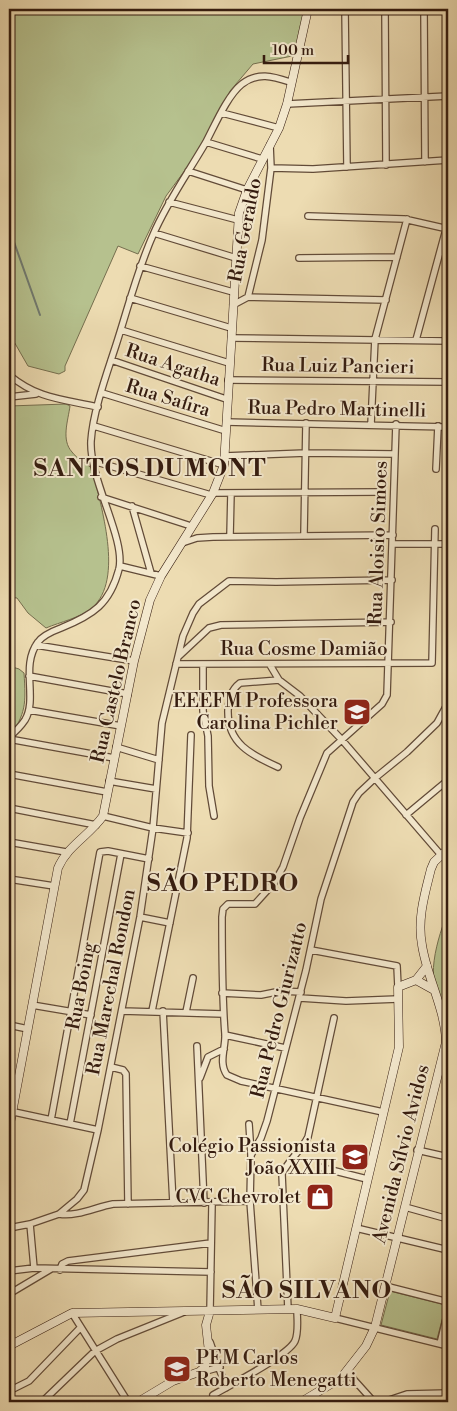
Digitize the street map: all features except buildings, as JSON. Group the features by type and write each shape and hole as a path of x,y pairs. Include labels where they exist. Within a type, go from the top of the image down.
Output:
{"street":[{"name":"Rua Castelo Branco","path":"9,1125 14,1112 58,868 66,852 96,825 103,816 134,661 150,600 161,576 212,494 224,465 226,399 238,220 247,190 279,128 287,104 290,82 308,9"},
{"path":"345,9 347,167"},
{"path":"385,9 386,165"},
{"path":"424,9 425,162"},
{"path":"9,738 26,719 29,710 29,666 36,644 46,635 84,619 98,610 112,588 120,566 115,537 93,461 91,442 111,360 140,266 154,233 169,202 238,87 254,78 267,75 290,82"},
{"path":"287,104 448,96"},
{"path":"222,113 279,128"},
{"path":"206,142 262,159"},
{"name":"Rua Geraldo","path":"248,297 262,240 272,168 270,146"},
{"path":"272,168 347,167 448,160"},
{"path":"188,171 247,190"},
{"path":"169,202 238,220"},
{"path":"308,216 407,219 448,227 416,340"},
{"path":"371,424 375,339 407,219"},
{"path":"154,233 236,258"},
{"path":"299,258 396,257"},
{"path":"140,266 233,292"},
{"path":"233,306 248,297 386,300"},
{"path":"130,298 231,328"},
{"path":"121,330 229,363"},
{"path":"231,338 448,341"},
{"name":"Rua Agatha","path":"111,360 226,399"},
{"path":"9,375 25,388 40,394 98,407"},
{"name":"Rua Luiz Pancieri","path":"228,380 448,382"},
{"name":"Rua Safira","path":"102,393 226,431"},
{"path":"9,396 40,394"},
{"name":"Rua Pedro Martinelli","path":"226,422 396,424 448,427"},
{"path":"304,534 306,423"},
{"name":"Rua Aloisio Simoes","path":"222,993 222,909 234,903 255,904 274,883 283,867 325,757 331,748 385,700 388,690 391,622 396,424"},
{"path":"94,426 224,465"},
{"path":"436,469 438,426"},
{"path":"225,456 306,453 395,454"},
{"path":"93,461 212,494 380,492"},
{"path":"230,536 231,493"},
{"path":"102,497 191,526"},
{"path":"132,506 151,574"},
{"path":"434,544 435,529"},
{"path":"180,544 197,538 230,536 304,534 393,535"},
{"path":"393,544 448,544"},
{"name":"Rua Cosme Damião","path":"176,664 432,663 434,544"},
{"path":"120,566 161,576"},
{"name":"Rua Marechal Rondon","path":"9,1228 30,1224 59,1214 77,1199 84,1190 111,1067 140,916 153,828 162,723 188,623 199,604 228,581 392,580"},
{"path":"178,656 209,628 221,625 391,622"},
{"path":"36,644 134,661"},
{"path":"203,664 203,711 208,736 209,786 214,816"},
{"path":"270,664 279,680 300,696 342,740 441,855"},
{"path":"29,676 128,694"},
{"path":"278,767 242,747 234,739 228,719 231,694 240,683 279,680"},
{"name":"Rua Pedro Giurizatto","path":"251,1155 261,1138 275,1088 300,995 321,900 345,824 356,798 375,778 407,752 437,723 448,703"},
{"path":"29,710 121,726"},
{"path":"152,1011 188,833 191,734"},
{"path":"9,738 114,758"},
{"path":"116,747 159,760"},
{"path":"9,774 108,792"},
{"path":"406,816 448,780"},
{"path":"109,781 156,789"},
{"path":"9,808 96,825"},
{"path":"103,816 153,828 188,833"},
{"path":"9,842 66,852"},
{"name":"Avenida Sílvio Avidos","path":"301,1402 341,1378 347,1372 366,1346 375,1327 417,1150 446,1042 444,1021 422,946 420,924 431,869 448,849"},
{"path":"51,1120 100,852 149,859"},
{"name":"Rua Boing","path":"70,1124 121,854"},
{"path":"9,879 54,886"},
{"path":"140,916 170,923"},
{"path":"311,950 397,966 400,1039 334,1318"},
{"path":"398,987 416,980 427,966"},
{"path":"186,1012 194,978"},
{"path":"416,980 434,990"},
{"path":"383,1112 230,1077 225,1072 222,993 261,995 281,991 346,1001 398,999"},
{"path":"32,1005 91,1015"},
{"path":"122,1010 222,1014"},
{"path":"163,1011 173,1203"},
{"path":"288,1309 282,1174 288,1161 303,1148 308,1137 334,1018"},
{"path":"9,1025 28,1029"},
{"path":"225,1035 285,1048"},
{"path":"197,1046 204,1203"},
{"path":"199,1080 208,1057 224,1049"},
{"path":"111,1067 124,1070 126,1074 128,1204"},
{"path":"14,1112 98,1130"},
{"name":"Rua Pedro Giurizatto","path":"249,1124 251,1155 250,1202 258,1310"},
{"path":"417,1150 448,1158"},
{"path":"319,1167 367,1180"},
{"path":"59,1214 69,1216 96,1207 128,1204 250,1202"},
{"path":"138,1402 173,1381 199,1372 207,1362 209,1352 206,1325 210,1311 212,1204"},
{"path":"405,1207 448,1219"},
{"path":"30,1224 34,1268"},
{"path":"356,1228 448,1250"},
{"path":"60,1270 62,1264 68,1260 212,1243"},
{"path":"9,1271 34,1268 211,1272"},
{"path":"9,1294 52,1269"},
{"path":"385,1286 448,1302"},
{"path":"9,1346 72,1313 288,1309 297,1309 375,1327 448,1346"},
{"path":"218,1402 213,1395 289,1348 296,1339 297,1309"},
{"path":"42,1402 95,1352 117,1339 187,1311"},
{"path":"440,1344 448,1312"},
{"path":"72,1313 128,1402"},
{"path":"9,1391 29,1381 80,1328"},
{"path":"208,1338 226,1388"},
{"path":"192,1374 201,1374 220,1367"},
{"path":"347,1372 374,1402"},
{"path":"383,1402 407,1394 448,1393"}],"green space":[{"path":"9,9 309,9 297,55 253,64 230,91 203,146 166,196 138,254 118,246 65,366 65,371 59,374 28,366 9,333"},
{"path":"66,404 70,406 66,430 67,442 74,454 93,470 108,542 109,561 107,579 102,595 92,608 76,617 46,628 28,613 17,598 9,597 9,406"},
{"path":"9,666 19,669 24,673 25,701 22,715 9,739"},
{"path":"448,911 448,1005 440,997 435,987 433,974 440,933"},
{"path":"390,1291 446,1305 437,1339 381,1325"}],"waterway":[{"path":"9,228 40,315"}],"place":[{"name":"EEEFM Professora Carolina Pichler","path":"357,712"},
{"name":"Colégio Passionista João XXIII","path":"355,1157"},
{"name":"CVC Chevrolet","path":"320,1197"},
{"name":"PEM Carlos Roberto Menegatti","path":"177,1369"}],"district":[{"name":"SANTOS DUMONT","path":"150,469"},
{"name":"SÃO PEDRO","path":"223,884"},
{"name":"SÃO SILVANO","path":"307,1291"}]}
